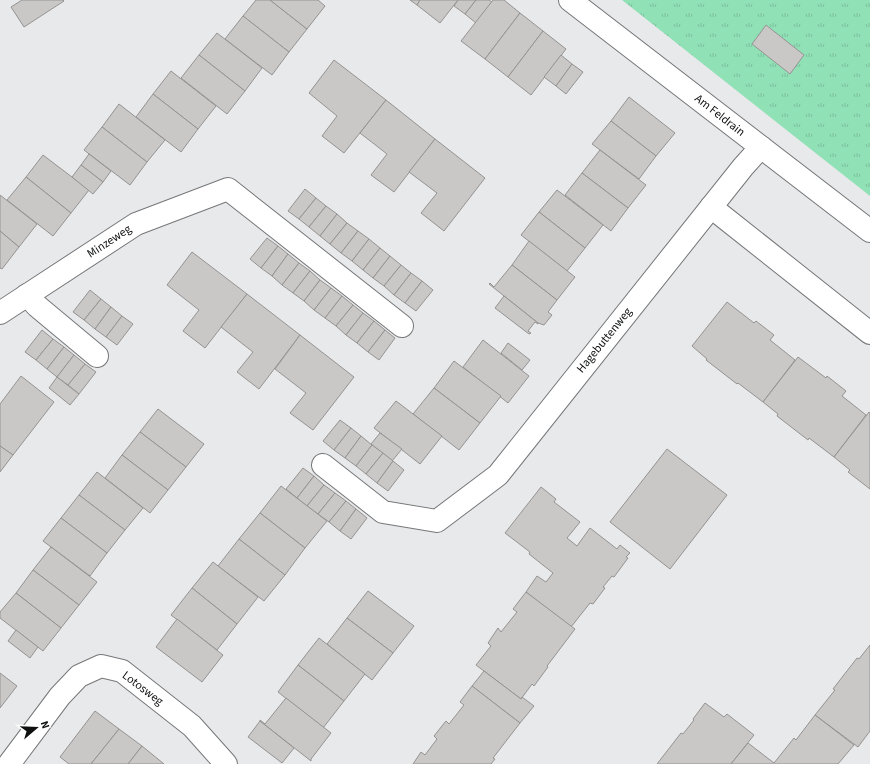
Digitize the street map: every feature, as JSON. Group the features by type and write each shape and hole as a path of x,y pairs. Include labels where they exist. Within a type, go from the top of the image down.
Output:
{"street":[{"name":"Am Feldrain","path":"570,0 870,231"},
{"name":"Hagebuttenweg","path":"323,465 383,512 437,521 498,475 711,207 761,147"},
{"name":"Minzeweg","path":"0,313 136,224 228,189 402,326"},
{"path":"711,207 870,333"},
{"path":"28,295 37,306 97,356"},
{"name":"Lotosweg","path":"9,764 60,696 80,676 101,666 122,671 192,726 226,764"}],"green space":[{"path":"622,0 870,0 870,196"}],"building":[{"path":"22,0 64,1 24,27 11,7"},
{"path":"256,0 270,0 307,29 289,52 243,16"},
{"path":"270,0 318,0 325,6 307,29"},
{"path":"410,0 420,0 417,5"},
{"path":"420,0 458,0 440,23 417,5"},
{"path":"458,0 476,0 465,14 454,6"},
{"path":"476,0 489,0 492,2 476,23 465,14"},
{"path":"493,0 504,0 520,13 485,59 461,41"},
{"path":"520,13 543,31 508,77 485,59"},
{"path":"243,16 289,52 272,75 225,39"},
{"path":"766,25 804,55 790,74 752,44"},
{"path":"543,31 566,49 531,95 508,77"},
{"path":"217,33 262,68 245,91 199,55"},
{"path":"199,55 245,91 227,114 181,78"},
{"path":"561,55 572,64 556,86 544,77"},
{"path":"334,60 386,100 344,153 322,136 337,116 309,93"},
{"path":"572,64 583,72 566,94 556,86"},
{"path":"171,71 216,106 198,129 153,94"},
{"path":"153,94 198,129 181,152 136,117"},
{"path":"629,97 675,133 656,156 611,121"},
{"path":"386,100 435,139 394,192 371,175 387,154 360,133"},
{"path":"119,104 165,140 147,162 102,127"},
{"path":"611,121 656,156 639,179 592,144"},
{"path":"102,127 147,162 130,185 84,150"},
{"path":"435,139 485,178 444,231 421,213 437,193 409,172"},
{"path":"600,150 646,185 628,208 582,173"},
{"path":"89,154 111,171 103,182 81,165"},
{"path":"43,155 89,190 71,213 26,177"},
{"path":"81,165 103,182 93,194 72,177"},
{"path":"582,173 628,208 611,231 565,195"},
{"path":"26,177 71,213 53,236 7,200"},
{"path":"305,189 316,198 299,219 288,211"},
{"path":"557,190 603,225 585,248 539,212"},
{"path":"0,195 37,224 19,247 0,231"},
{"path":"316,198 326,206 309,227 299,219"},
{"path":"326,206 337,214 320,236 309,227"},
{"path":"539,212 585,248 567,271 521,235"},
{"path":"337,214 347,223 330,244 320,236"},
{"path":"347,223 358,231 341,253 330,244"},
{"path":"0,231 19,247 2,269 0,268"},
{"path":"358,231 369,239 352,261 341,253"},
{"path":"267,238 278,246 261,268 250,259"},
{"path":"369,239 380,248 363,270 352,261"},
{"path":"529,241 575,277 557,300 512,265"},
{"path":"278,246 288,254 272,276 261,268"},
{"path":"380,248 390,256 373,278 363,270"},
{"path":"192,252 247,294 205,348 183,331 199,310 167,285"},
{"path":"288,254 299,263 282,285 272,276"},
{"path":"390,256 401,265 384,286 373,278"},
{"path":"299,263 310,271 293,293 282,285"},
{"path":"401,265 411,273 394,295 384,286"},
{"path":"512,265 557,300 548,312 552,315 544,325 538,323 489,284 490,283 494,287"},
{"path":"310,271 320,280 304,301 293,293"},
{"path":"411,273 422,281 405,303 394,295"},
{"path":"320,280 331,288 314,310 304,301"},
{"path":"422,281 433,290 416,311 405,303"},
{"path":"331,288 342,296 325,318 314,310"},
{"path":"90,290 101,299 84,320 73,312"},
{"path":"247,294 300,335 259,389 237,372 253,352 221,327"},
{"path":"342,296 353,305 336,326 325,318"},
{"path":"504,296 538,323 535,322 528,331 531,333 529,334 495,308"},
{"path":"101,299 111,307 95,329 84,320"},
{"path":"727,302 754,323 756,321 774,335 770,340 795,360 763,402 706,360 707,359 692,346"},
{"path":"353,305 363,313 346,335 336,326"},
{"path":"111,307 122,316 106,337 95,329"},
{"path":"363,313 374,321 357,343 346,335"},
{"path":"122,316 133,324 117,345 106,337"},
{"path":"374,321 385,330 368,352 357,343"},
{"path":"42,330 53,339 36,360 25,352"},
{"path":"385,330 395,338 379,360 368,352"},
{"path":"300,335 354,377 313,430 290,413 306,393 275,369"},
{"path":"53,339 64,347 47,369 36,360"},
{"path":"483,340 529,376 508,403 463,367"},
{"path":"508,343 530,360 522,370 501,353"},
{"path":"64,347 74,355 57,377 47,369"},
{"path":"74,355 85,364 68,385 57,377"},
{"path":"798,357 826,378 827,376 846,391 842,396 866,415 834,457 809,438 808,440 777,416 778,414 763,402"},
{"path":"454,361 501,396 480,423 434,388"},
{"path":"85,364 96,372 79,394 68,385"},
{"path":"21,376 54,402 13,455 0,446 0,404"},
{"path":"57,377 79,394 70,405 49,388"},
{"path":"434,388 480,423 459,450 413,414"},
{"path":"396,401 442,436 420,464 374,428"},
{"path":"158,409 204,444 186,467 140,432"},
{"path":"869,412 870,489 848,472 850,470 834,457"},
{"path":"340,420 351,428 334,450 323,441"},
{"path":"351,428 361,436 345,458 334,450"},
{"path":"140,432 186,467 168,490 122,455"},
{"path":"380,433 402,449 392,461 371,444"},
{"path":"361,436 372,445 356,466 345,458"},
{"path":"372,445 383,453 366,474 356,466"},
{"path":"0,446 13,455 0,472"},
{"path":"667,449 727,495 670,569 610,522"},
{"path":"383,453 393,461 377,483 366,474"},
{"path":"122,455 168,490 150,513 105,478"},
{"path":"393,461 404,470 388,491 377,483"},
{"path":"303,468 314,476 297,498 286,489"},
{"path":"97,472 143,508 125,530 79,495"},
{"path":"314,476 324,485 307,506 297,498"},
{"path":"324,485 335,493 318,514 307,506"},
{"path":"281,486 327,521 305,548 260,513"},
{"path":"541,487 556,499 554,502 580,522 567,538 577,546 590,528 617,549 620,545 630,553 614,577 612,576 603,587 605,588 593,604 590,603 571,627 526,592 537,576 546,582 553,573 529,554 530,552 505,533"},
{"path":"335,493 346,501 329,522 318,514"},
{"path":"79,495 125,530 107,553 61,518"},
{"path":"346,501 356,509 340,531 329,522"},
{"path":"356,509 367,518 351,539 340,531"},
{"path":"260,513 305,548 285,575 239,539"},
{"path":"61,518 107,553 90,576 43,541"},
{"path":"239,539 285,575 264,601 218,566"},
{"path":"51,547 97,582 79,605 33,570"},
{"path":"213,562 258,597 237,624 192,588"},
{"path":"33,570 79,605 61,628 16,593"},
{"path":"192,588 237,624 217,650 171,615"},
{"path":"368,591 414,626 393,653 347,618"},
{"path":"526,592 575,629 534,686 532,684 521,699 476,665 491,646 488,643 498,628 501,632 517,612 513,609"},
{"path":"16,593 61,628 43,651 0,618 0,612"},
{"path":"347,618 393,653 372,680 327,644"},
{"path":"177,619 223,655 202,682 156,647"},
{"path":"16,630 38,647 30,658 8,641"},
{"path":"319,638 365,674 344,701 298,665"},
{"path":"870,645 870,731 858,747 815,715 835,690 833,689 857,658 859,659"},
{"path":"298,665 344,701 323,728 278,692"},
{"path":"484,671 521,699 522,697 534,706 520,723 472,686"},
{"path":"0,673 17,686 0,708"},
{"path":"472,686 520,723 493,758 495,759 491,764 413,764 421,752 425,755 437,739 434,736 446,721 449,724 464,705 460,702"},
{"path":"286,698 331,733 311,761 260,721 265,724"},
{"path":"705,703 724,717 727,714 754,735 731,764 657,764 681,733 683,734"},
{"path":"95,711 119,729 91,764 69,764 60,757"},
{"path":"815,715 854,745 838,764 731,764 748,743 774,763 794,738 796,740"},
{"path":"260,721 294,748 282,763 248,737"},
{"path":"119,729 142,746 128,764 91,764"},
{"path":"142,746 164,764 128,764"}]}
